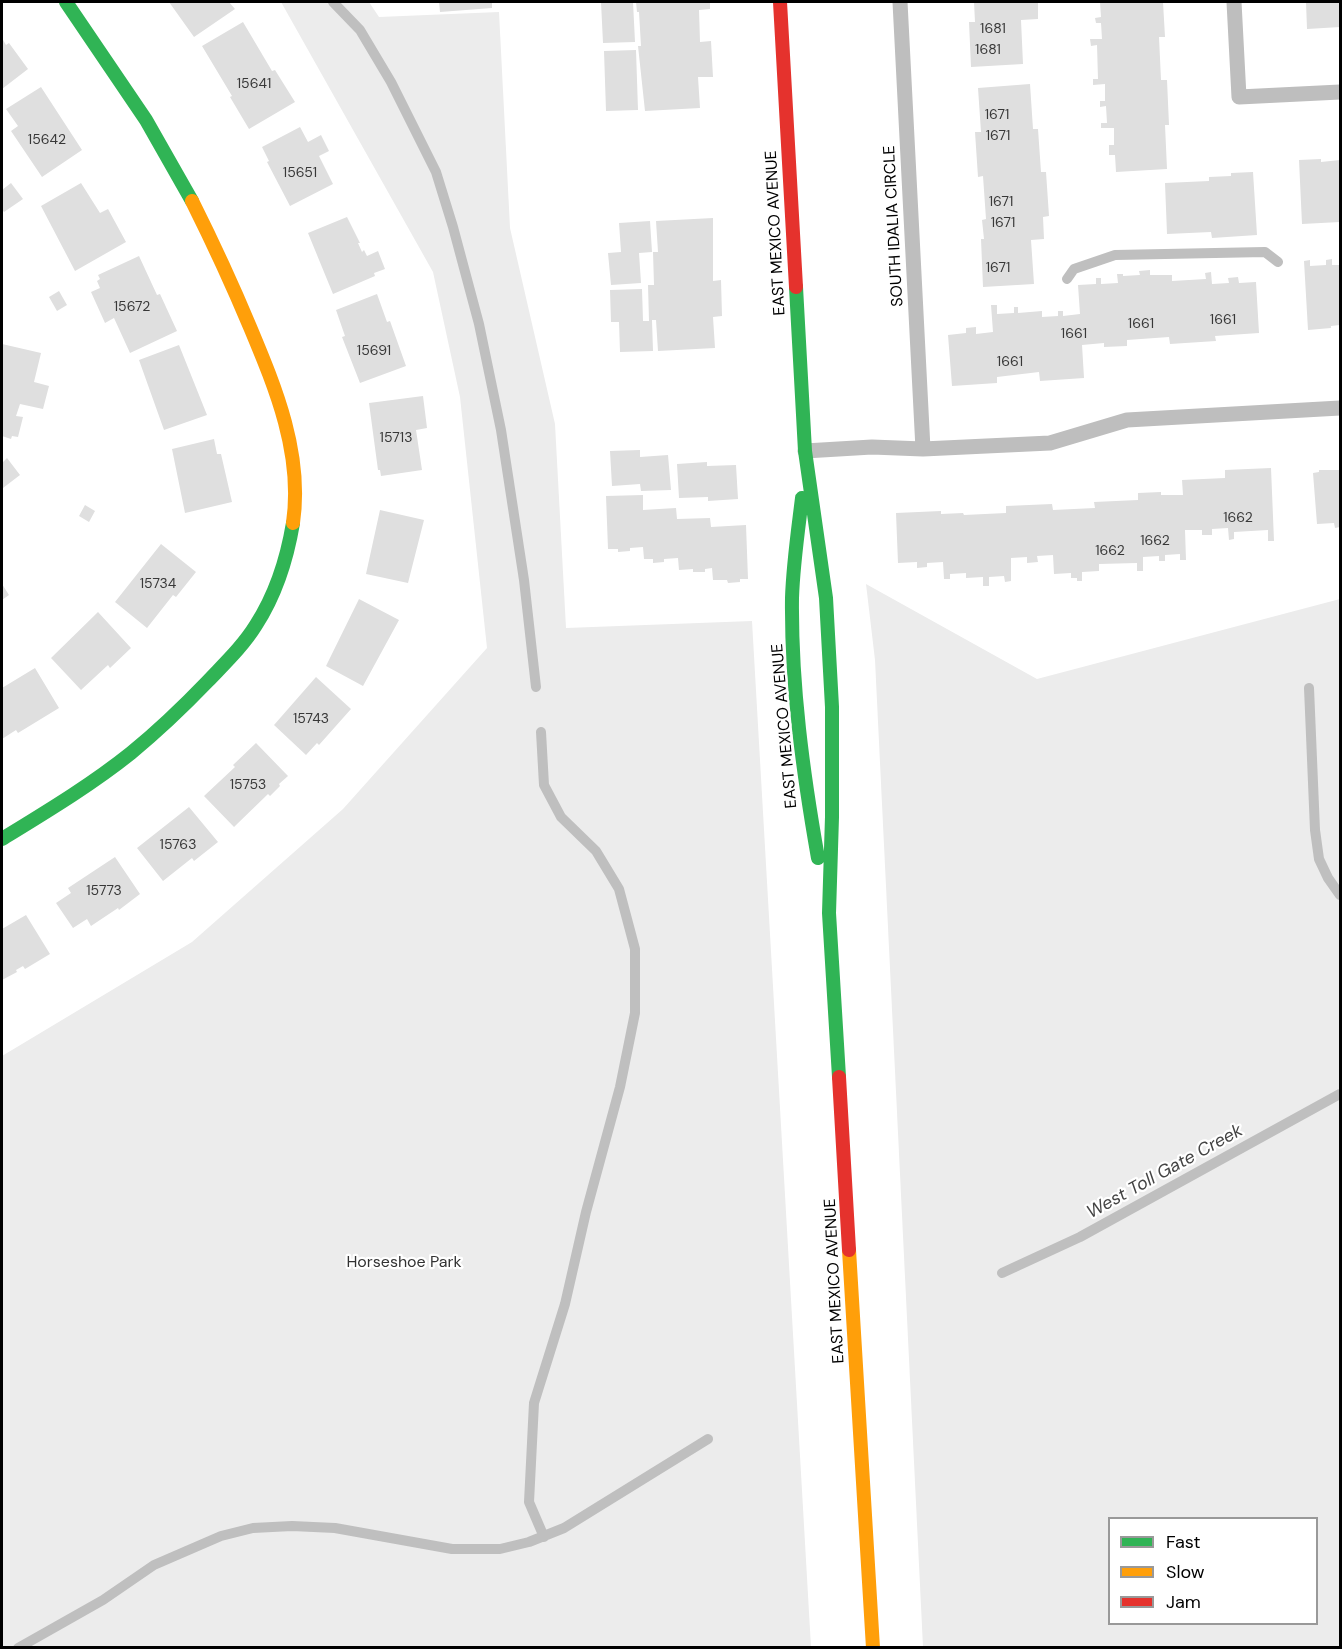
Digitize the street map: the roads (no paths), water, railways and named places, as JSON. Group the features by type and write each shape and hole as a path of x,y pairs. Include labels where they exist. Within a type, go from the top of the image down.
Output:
{"street":[{"path":"2,838 117,764 178,712 238,650 260,619 277,585 289,549 295,511 293,460 284,419 234,285 169,157 132,96 66,2"},
{"name":"EAST MEXICO AVENUE","path":"780,2 806,457 826,598 832,707 829,913 873,1647"},
{"name":"EAST MEXICO AVENUE","path":"806,457 794,562 792,599 794,660 803,775 829,913"}],"lane":[{"name":"SOUTH IDALIA CIRCLE","path":"900,2 923,449"},
{"path":"1234,2 1239,97 1341,92"},
{"path":"806,457 872,447 923,449 1050,443 1127,420 1341,408"}],"waterway":[{"path":"333,2 360,30 391,82 436,172 453,227 479,324 501,430 524,580 536,687"},
{"path":"1067,279 1074,269 1115,255 1265,252 1278,262"},
{"path":"1309,688 1315,830 1319,859 1340,895"},
{"path":"541,732 544,785 561,817 596,851 619,889 635,949 635,1013 620,1087 586,1212 565,1304 534,1403 529,1502 544,1537"},
{"name":"West Toll Gate Creek","path":"1002,1273 1080,1237 1340,1094"},
{"name":"West Toll Gate Creek","path":"18,1648 103,1600 154,1565 221,1536 253,1528 292,1526 335,1528 452,1549 500,1549 529,1542 564,1528 708,1439"}],"park label":[{"name":"Horseshoe Park","path":"404,1263"}]}
